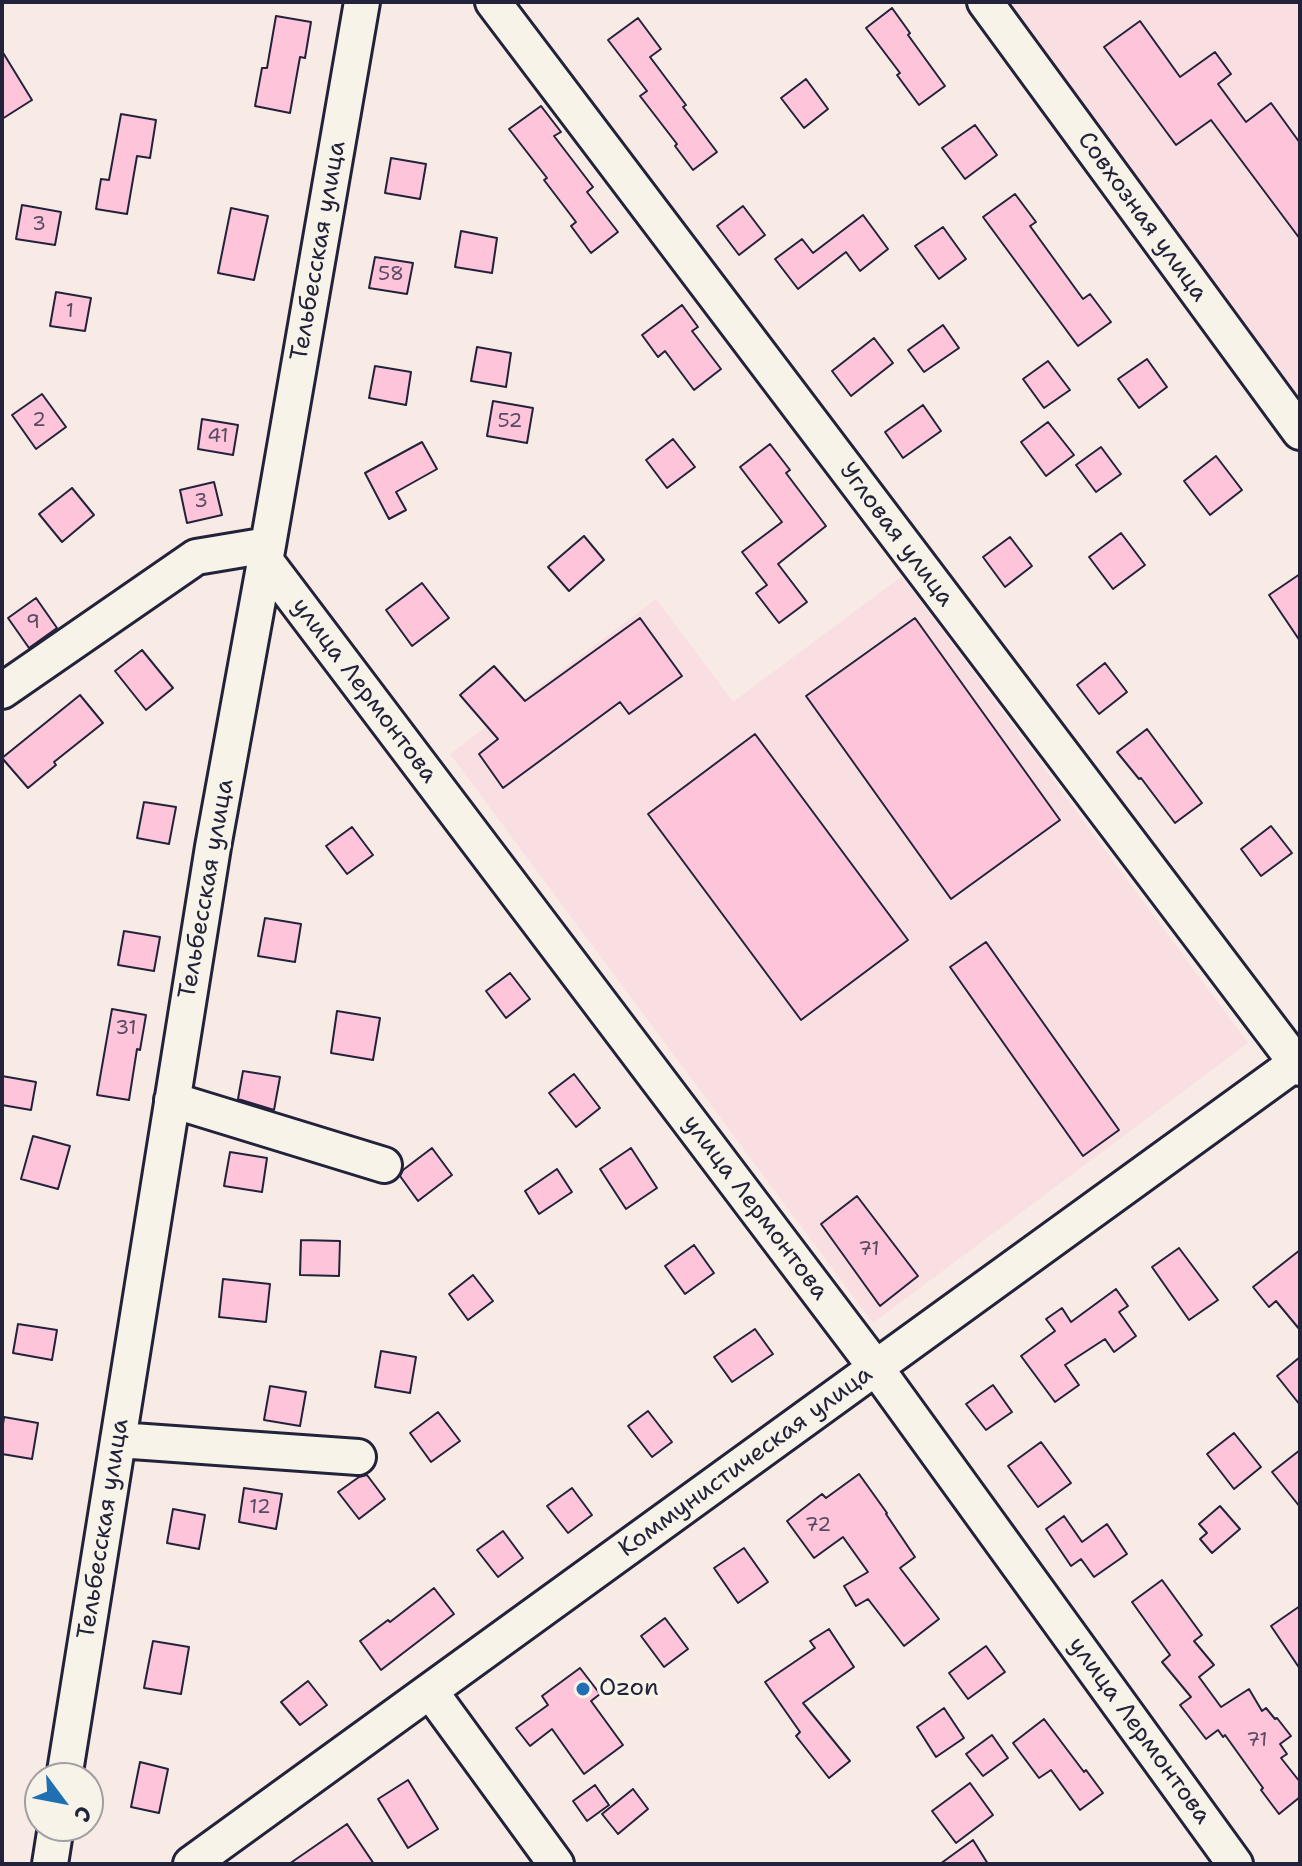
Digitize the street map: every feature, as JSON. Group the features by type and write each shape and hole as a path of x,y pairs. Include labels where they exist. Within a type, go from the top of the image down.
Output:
{"street":[{"name":"Тельбесская улица","path":"67,1762 213,847 362,2"},
{"name":"Угловая улица","path":"493,2 1299,1064"},
{"name":"Совхозная улица","path":"985,2 1300,432"},
{"path":"2,691 196,557 266,552"},
{"name":"улица Лермонтова","path":"266,552 876,1368 1235,1864"},
{"name":"Коммунистическая улица","path":"191,1864 1299,1064"},
{"path":"172,1100 384,1165"},
{"path":"118,1440 358,1457"},
{"path":"430,1691 556,1864"},
{"path":"50,1864 53,1842"}],"shaded area":[{"path":"1003,2 1300,2 1300,401"},
{"path":"902,576 1248,1043 873,1323 450,754 656,599 733,702"}],"building":[{"path":"892,8 945,86 919,105 897,75 900,73 866,28"},
{"path":"276,16 311,22 305,58 300,57 290,113 255,106 262,68 267,68"},
{"path":"638,18 661,49 650,57 717,152 693,170 640,96 647,91 608,40"},
{"path":"1140,21 1180,77 1215,52 1231,74 1218,84 1246,122 1271,103 1300,143 1300,239 1211,120 1176,145 1104,47"},
{"path":"2,51 32,100 2,119"},
{"path":"806,79 828,109 804,128 781,98"},
{"path":"541,106 561,132 554,136 593,187 587,192 618,232 591,253 571,226 576,222 544,180 547,178 509,129"},
{"path":"121,114 156,120 150,158 137,156 127,214 96,209 101,179 109,180"},
{"path":"975,125 997,155 965,179 942,148"},
{"path":"391,158 426,164 420,199 385,193"},
{"path":"1015,194 1036,222 1030,226 1083,299 1090,294 1111,322 1078,346 983,217"},
{"path":"22,205 61,212 55,245 16,239"},
{"path":"743,206 765,235 739,255 717,226"},
{"path":"231,208 268,216 254,280 218,273"},
{"path":"863,215 888,249 860,271 846,252 798,289 775,259 802,239 813,253"},
{"path":"943,227 966,259 939,279 915,246"},
{"path":"461,231 497,238 492,273 455,267"},
{"path":"375,257 413,263 407,294 369,288"},
{"path":"56,292 91,298 85,331 50,326"},
{"path":"682,305 698,327 692,331 721,369 694,390 665,351 658,357 642,335"},
{"path":"943,325 959,348 924,372 908,350"},
{"path":"874,338 893,363 851,396 832,371"},
{"path":"477,347 511,353 506,387 471,381"},
{"path":"1147,359 1167,387 1139,408 1118,379"},
{"path":"1048,361 1070,390 1044,408 1023,379"},
{"path":"375,366 411,372 406,405 369,398"},
{"path":"42,394 66,427 36,449 12,415"},
{"path":"493,401 533,408 527,443 487,436"},
{"path":"923,405 941,431 903,458 885,432"},
{"path":"202,419 238,425 233,455 198,449"},
{"path":"1048,422 1074,455 1046,476 1021,442"},
{"path":"673,439 695,467 667,488 646,460"},
{"path":"422,442 437,469 396,492 406,510 389,519 365,473"},
{"path":"770,444 790,470 786,473 826,526 778,564 807,602 779,623 756,593 767,585 742,552 782,522 740,467"},
{"path":"1101,447 1121,474 1096,492 1076,465"},
{"path":"1216,456 1242,490 1210,515 1184,481"},
{"path":"214,482 222,515 187,523 180,490"},
{"path":"72,488 94,515 62,542 39,514"},
{"path":"1121,533 1145,565 1113,589 1089,557"},
{"path":"584,536 604,560 569,591 548,567"},
{"path":"1010,537 1032,566 1005,587 983,557"},
{"path":"1300,574 1300,641 1269,595"},
{"path":"422,583 449,618 412,646 386,610"},
{"path":"36,598 57,628 29,648 8,618"},
{"path":"640,618 682,676 629,714 620,702 503,788 479,754 498,739 460,695 494,666 525,701"},
{"path":"915,618 1060,820 951,899 806,696"},
{"path":"142,650 173,688 146,710 115,671"},
{"path":"1105,663 1127,692 1099,714 1077,685"},
{"path":"80,695 103,723 54,762 56,765 28,788 2,758"},
{"path":"1147,729 1202,803 1175,823 1117,752"},
{"path":"755,734 908,940 801,1020 648,814"},
{"path":"144,802 176,807 169,844 137,838"},
{"path":"1271,826 1292,853 1261,876 1241,849"},
{"path":"352,827 373,855 347,874 326,846"},
{"path":"265,918 301,924 295,962 258,956"},
{"path":"124,931 160,937 154,971 118,965"},
{"path":"986,942 1119,1130 1083,1156 950,967"},
{"path":"510,973 530,999 506,1018 486,991"},
{"path":"112,1009 146,1015 129,1100 97,1095"},
{"path":"337,1011 380,1018 373,1060 331,1053"},
{"path":"243,1071 280,1077 274,1110 238,1099"},
{"path":"574,1074 600,1108 576,1127 549,1093"},
{"path":"2,1076 36,1082 31,1110 2,1105"},
{"path":"33,1136 70,1146 58,1189 21,1179"},
{"path":"432,1148 452,1175 418,1201 400,1176 403,1170"},
{"path":"631,1148 657,1188 626,1209 600,1169"},
{"path":"230,1152 267,1158 262,1192 224,1186"},
{"path":"557,1169 572,1192 539,1214 525,1191"},
{"path":"857,1196 918,1276 880,1306 821,1224"},
{"path":"301,1240 340,1241 339,1276 300,1275"},
{"path":"694,1245 714,1273 685,1294 665,1266"},
{"path":"1179,1248 1218,1300 1189,1320 1152,1267"},
{"path":"1300,1250 1300,1330 1276,1301 1269,1307 1253,1287"},
{"path":"473,1275 493,1301 468,1320 449,1294"},
{"path":"223,1279 270,1284 266,1322 219,1317"},
{"path":"1116,1289 1128,1306 1119,1312 1136,1336 1114,1352 1105,1339 1065,1365 1079,1385 1055,1402 1021,1356 1055,1331 1046,1319 1062,1308 1071,1322"},
{"path":"18,1324 57,1330 52,1360 13,1353"},
{"path":"755,1329 773,1354 732,1382 714,1357"},
{"path":"381,1351 416,1357 410,1393 375,1387"},
{"path":"1300,1357 1300,1405 1277,1376"},
{"path":"993,1385 1012,1412 986,1430 966,1404"},
{"path":"270,1386 306,1392 300,1426 264,1420"},
{"path":"648,1411 672,1442 652,1457 628,1426"},
{"path":"438,1412 460,1441 431,1462 410,1433"},
{"path":"4,1417 38,1423 32,1459 2,1454"},
{"path":"1234,1433 1261,1467 1234,1489 1207,1454"},
{"path":"1041,1442 1071,1483 1038,1507 1008,1466"},
{"path":"1300,1450 1300,1507 1272,1472"},
{"path":"859,1474 915,1557 900,1568 939,1619 904,1646 868,1599 856,1606 844,1586 868,1572 843,1537 814,1558 787,1521 822,1494 826,1498"},
{"path":"367,1475 385,1499 359,1519 338,1492"},
{"path":"244,1488 282,1494 276,1529 239,1522"},
{"path":"572,1488 592,1515 568,1533 547,1506"},
{"path":"1220,1506 1240,1529 1212,1553 1200,1539 1207,1533 1199,1524"},
{"path":"173,1509 205,1515 199,1549 167,1543"},
{"path":"1064,1516 1082,1542 1107,1524 1127,1554 1094,1577 1081,1559 1071,1566 1046,1529"},
{"path":"503,1531 523,1558 498,1577 477,1550"},
{"path":"744,1548 768,1582 738,1603 714,1568"},
{"path":"1162,1580 1202,1635 1194,1641 1214,1665 1199,1677 1221,1707 1249,1689 1262,1711 1266,1708 1291,1736 1280,1744 1287,1754 1281,1758 1300,1782 1300,1797 1279,1814 1225,1735 1223,1737 1218,1730 1206,1739 1180,1705 1191,1697 1162,1662 1170,1655 1132,1602"},
{"path":"434,1588 454,1614 381,1670 360,1641"},
{"path":"1300,1606 1300,1669 1271,1626"},
{"path":"665,1618 688,1649 664,1667 641,1636"},
{"path":"829,1629 854,1667 803,1703 850,1761 829,1778 796,1736 800,1732 765,1682 815,1648 810,1641"},
{"path":"153,1641 189,1647 181,1694 144,1688"},
{"path":"986,1646 1005,1672 968,1699 949,1673"},
{"path":"580,1668 600,1694 591,1701 623,1745 584,1774 552,1729 530,1746 516,1728 548,1705 542,1696"},
{"path":"308,1681 327,1705 300,1725 281,1702"},
{"path":"944,1708 964,1738 936,1757 917,1727"},
{"path":"1044,1719 1103,1793 1080,1810 1051,1770 1039,1778 1013,1743"},
{"path":"992,1735 1008,1758 983,1776 966,1754"},
{"path":"140,1762 168,1769 159,1813 131,1807"},
{"path":"408,1780 438,1829 408,1848 378,1799"},
{"path":"970,1783 993,1815 956,1843 932,1811"},
{"path":"595,1785 609,1805 587,1821 573,1801"},
{"path":"633,1789 648,1809 618,1834 602,1814"},
{"path":"347,1824 374,1864 289,1864"},
{"path":"973,1840 988,1864 940,1864"}],"place":[{"name":"Ozon","path":"583,1689"}]}
